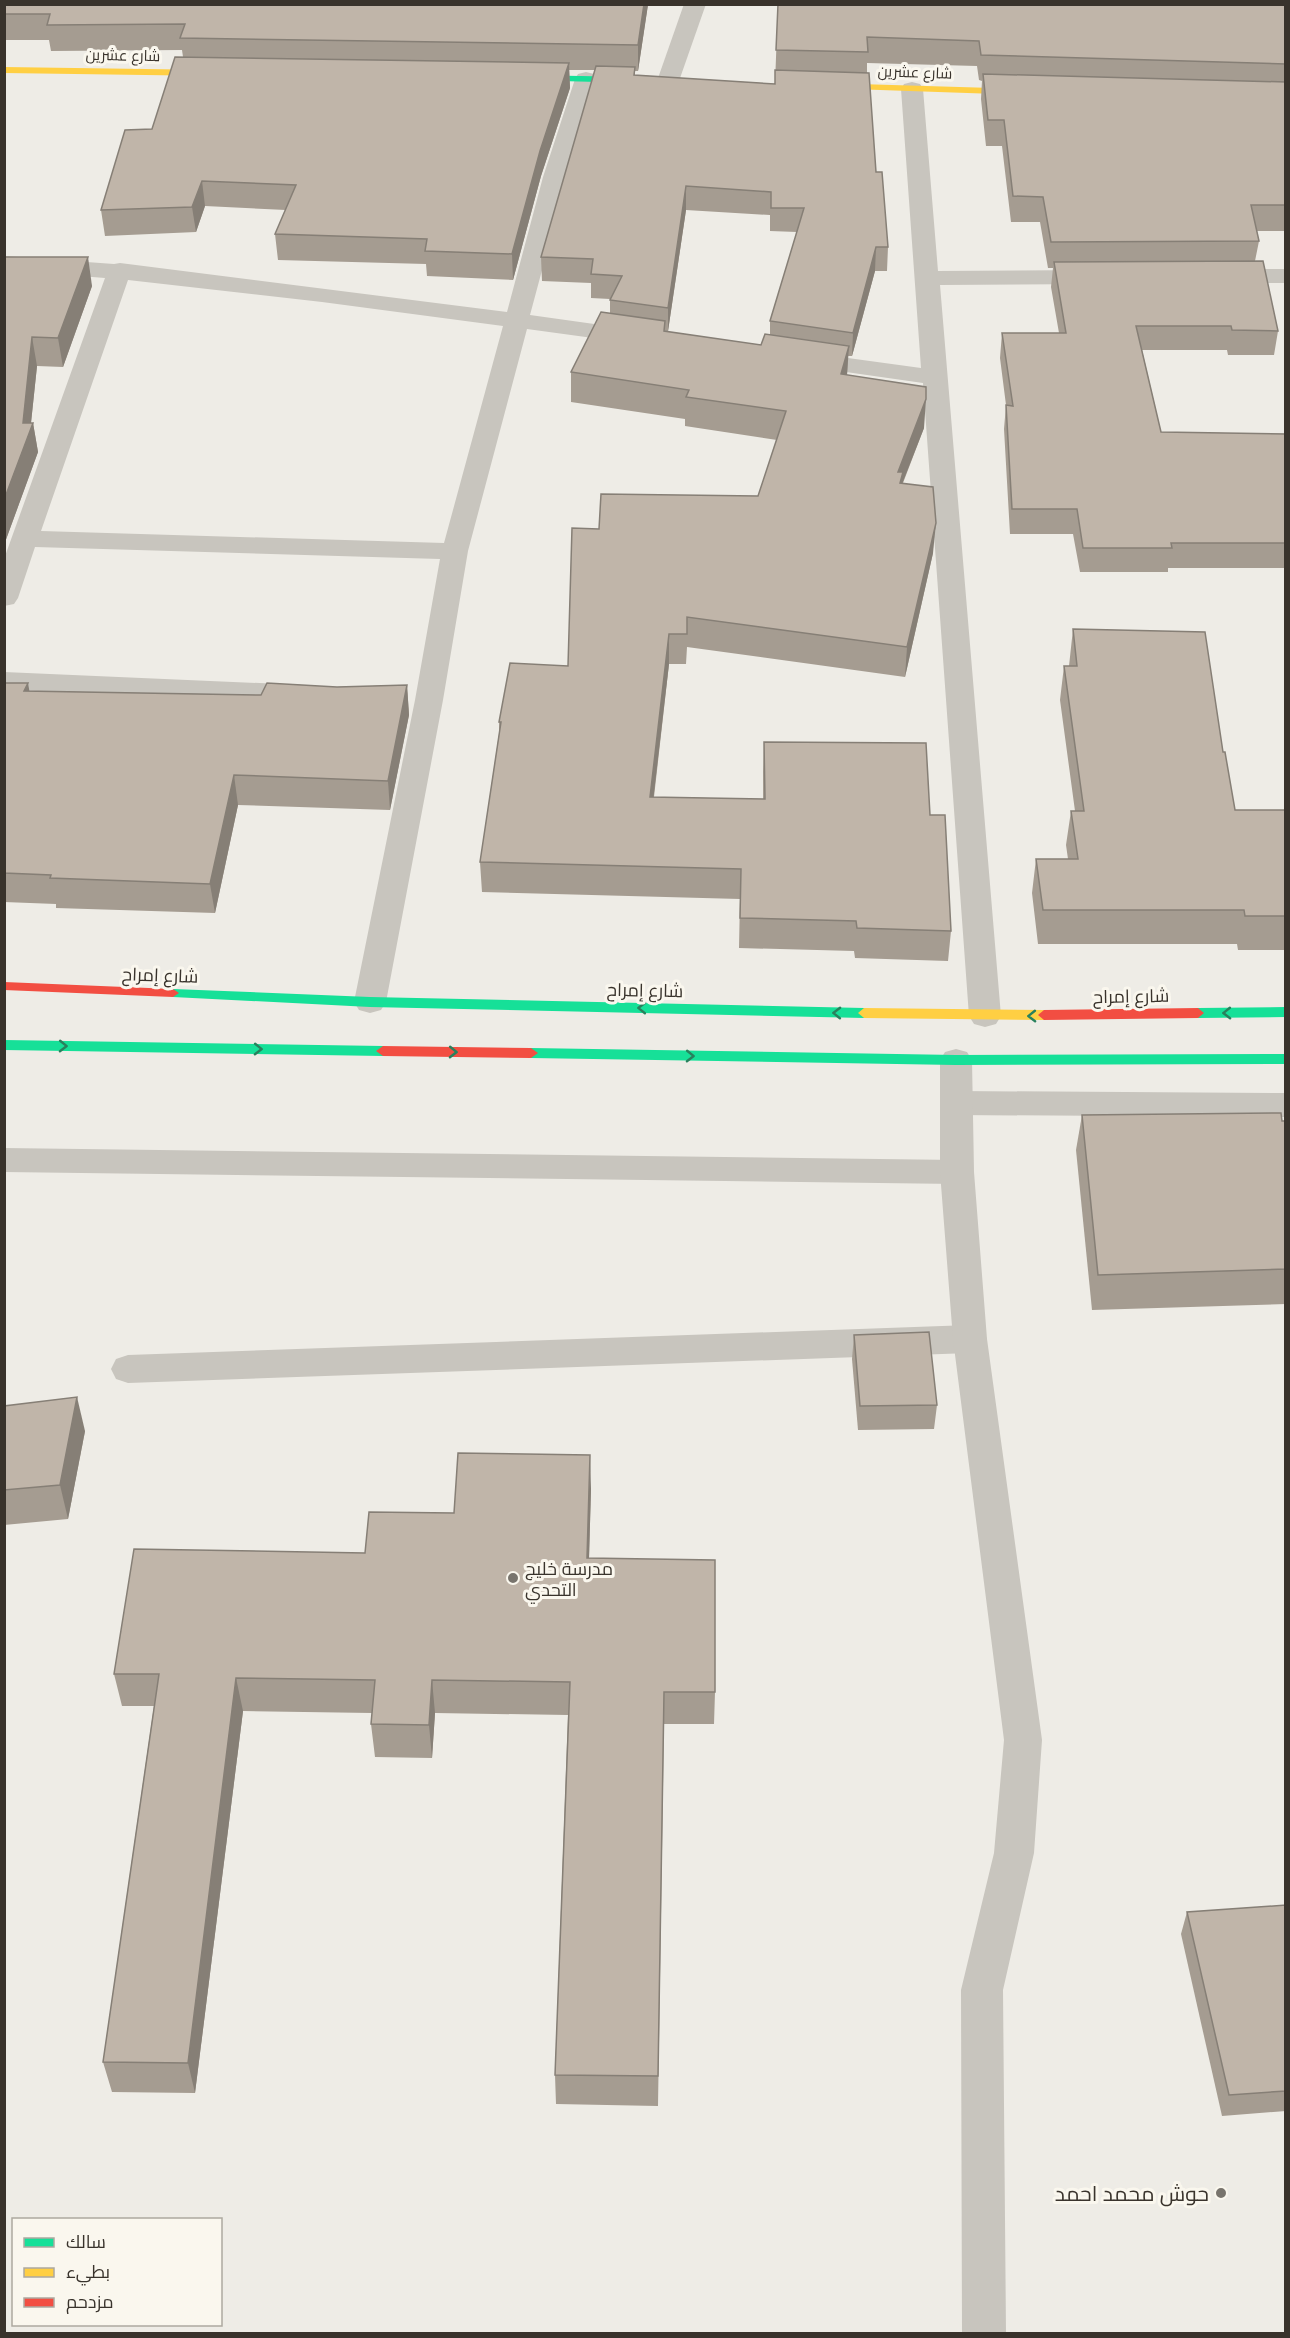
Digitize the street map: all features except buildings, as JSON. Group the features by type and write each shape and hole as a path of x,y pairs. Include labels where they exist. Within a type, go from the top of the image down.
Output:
{"main road":[{"name":"شارع عشرين","path":"4,69 230,73"},
{"path":"514,78 673,81"},
{"name":"شارع عشرين","path":"807,86 1041,92"},
{"name":"شارع إمراح","path":"4,986 370,1002 985,1016 1286,1012"},
{"path":"4,1046 956,1060 1286,1059"}],"street":[{"path":"673,81 695,4"},
{"path":"370,1002 417,700 555,177 586,79"},
{"path":"912,89 985,1016"},
{"path":"4,263 120,270 656,340"},
{"path":"4,598 120,270"},
{"path":"1202,277 1286,276"},
{"path":"927,278 1118,277"},
{"path":"783,357 934,377"},
{"path":"25,539 455,551"},
{"path":"4,681 335,696"},
{"path":"956,1060 957,1172 970,1339 1023,1740 1014,1853 982,1990 984,2334"},
{"path":"956,1102 1286,1105"},
{"path":"4,1160 957,1172"},
{"path":"128,1369 970,1339"}],"traffic: fast":[{"path":"525,78 636,80"},
{"path":"173,993 370,1002 864,1013"},
{"path":"1198,1013 1286,1012"},
{"path":"4,1045 383,1051"},
{"path":"531,1053 956,1060 1286,1059"}],"traffic: slow":[{"path":"4,70 216,73"},
{"path":"825,86 1025,92"},
{"path":"864,1013 1044,1015"}],"traffic: jam":[{"path":"4,986 173,993"},
{"path":"1044,1015 1198,1013"},
{"path":"383,1051 531,1053"}],"place":[{"name":"مدرسة خليج التحدي","path":"513,1578"},
{"name":"حوش محمد احمد","path":"1221,2193"}]}
